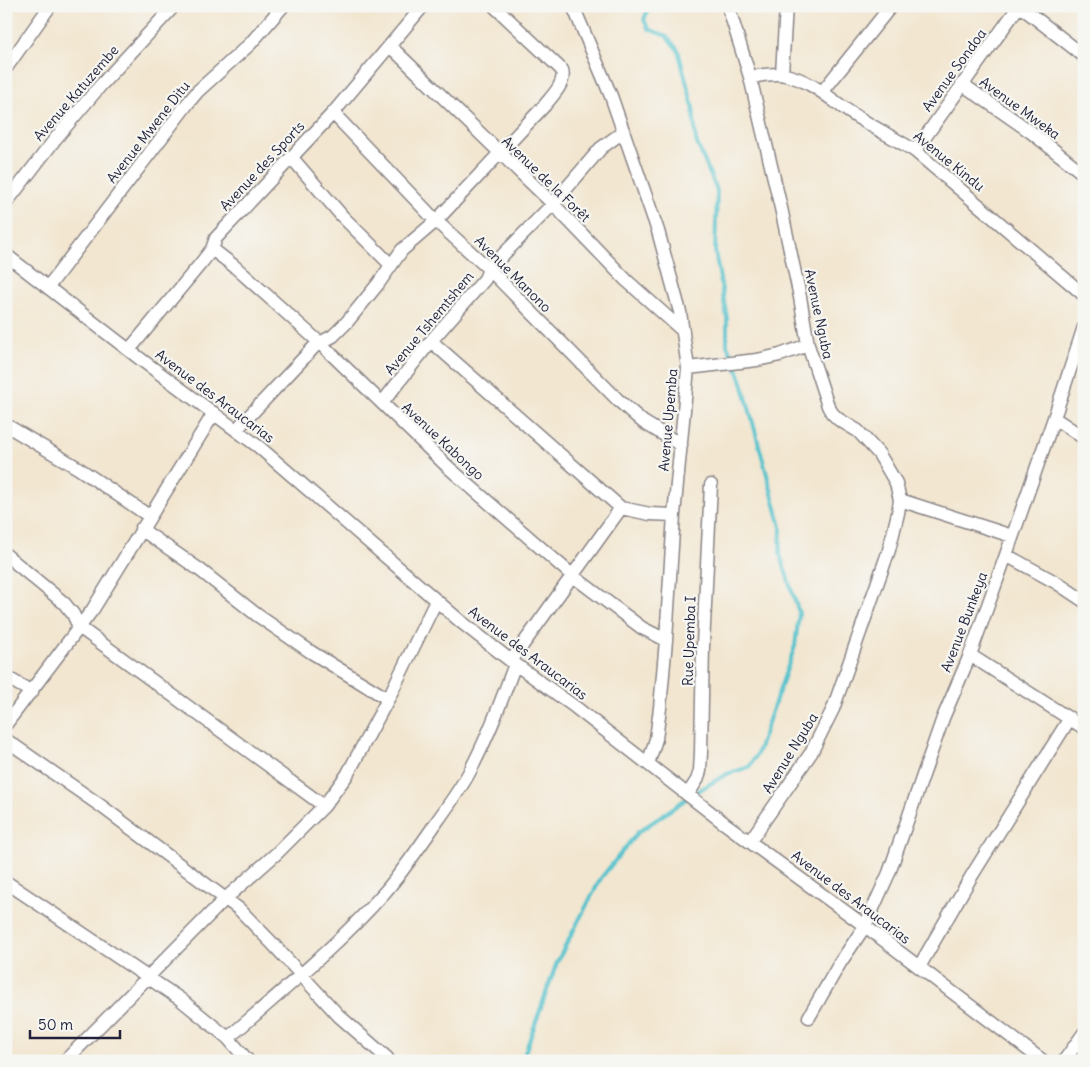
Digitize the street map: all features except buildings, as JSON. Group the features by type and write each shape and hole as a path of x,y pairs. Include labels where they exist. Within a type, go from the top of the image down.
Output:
{"street":[{"path":"6,68 50,6"},
{"name":"Avenue Katuzembe","path":"6,203 66,125 174,6"},
{"name":"Avenue Mwene Ditu","path":"48,287 198,91 244,50 284,6"},
{"name":"Avenue des Sports","path":"128,350 212,249 216,238 333,113 423,6"},
{"path":"236,430 320,343 333,336 347,322 406,246 436,221 545,105 559,86 563,74 556,62 494,6"},
{"name":"Avenue Upemba","path":"573,6 611,96 658,232 680,312 688,368 674,515 666,640 656,739 648,764"},
{"name":"Avenue Nguba","path":"728,6 750,77 781,208 808,345 832,413 838,419 858,431 878,454 896,483 900,500 889,550 834,709 811,753 750,841"},
{"path":"782,74 786,6"},
{"path":"823,91 890,6"},
{"path":"1020,6 1084,56"},
{"name":"Avenue Sondoa","path":"915,151 1020,6"},
{"name":"Avenue de la Forêt","path":"390,46 499,154 553,204 626,280 683,331"},
{"name":"Avenue Kindu","path":"750,77 782,74 795,77 823,91 848,110 915,151 1084,295"},
{"name":"Avenue Mweka","path":"962,84 1031,132 1084,174"},
{"name":"Avenue Manono","path":"333,113 436,221 489,270 632,413 654,429 682,445"},
{"name":"Avenue Tshemtshem","path":"382,404 431,342 485,279 489,270 553,204 601,148 622,132"},
{"path":"292,158 342,216 391,265"},
{"name":"Avenue Kabongo","path":"212,249 234,266 320,343 448,467 573,576 642,628 666,640"},
{"name":"Avenue des Araucarias","path":"6,255 295,477 436,601 513,662 1043,1061"},
{"name":"Avenue Bunkeya","path":"809,1017 840,963 865,926 889,872 943,718 970,655 1006,555 1084,327"},
{"path":"431,342 621,508 650,514 674,515"},
{"path":"688,368 718,363 742,362 780,355 808,345"},
{"path":"6,724 93,609 214,413"},
{"path":"1054,418 1084,438"},
{"path":"6,425 78,468 149,516"},
{"name":"Rue Upemba I","path":"688,794 697,780 700,771 702,752 703,645 712,485"},
{"path":"900,500 1012,536"},
{"path":"228,1038 301,974 383,894 426,838 471,768 489,730 513,662 621,508"},
{"path":"141,529 200,570 257,616 311,652 388,699"},
{"path":"6,555 64,603 73,614 79,628 324,806"},
{"path":"1006,555 1057,583 1084,601"},
{"path":"70,1060 225,899 277,854 324,806 347,775 388,699 436,601"},
{"path":"970,655 1084,728"},
{"path":"6,677 32,692"},
{"path":"919,967 976,869 1070,718"},
{"path":"6,740 101,806 225,899 250,920 351,1028 387,1058"},
{"path":"6,882 180,999 228,1038 248,1061"},
{"path":"1064,1061 1084,1033"}],"waterway":[{"path":"649,6 644,20 649,29 666,36 678,50 693,107 696,141 717,191 715,251 727,318 727,345 733,359"},
{"path":"698,791 727,774 749,767 757,754 795,646 799,613 780,554 781,527 736,366"},
{"path":"522,1061 557,962 601,878 637,833 686,799"}]}
